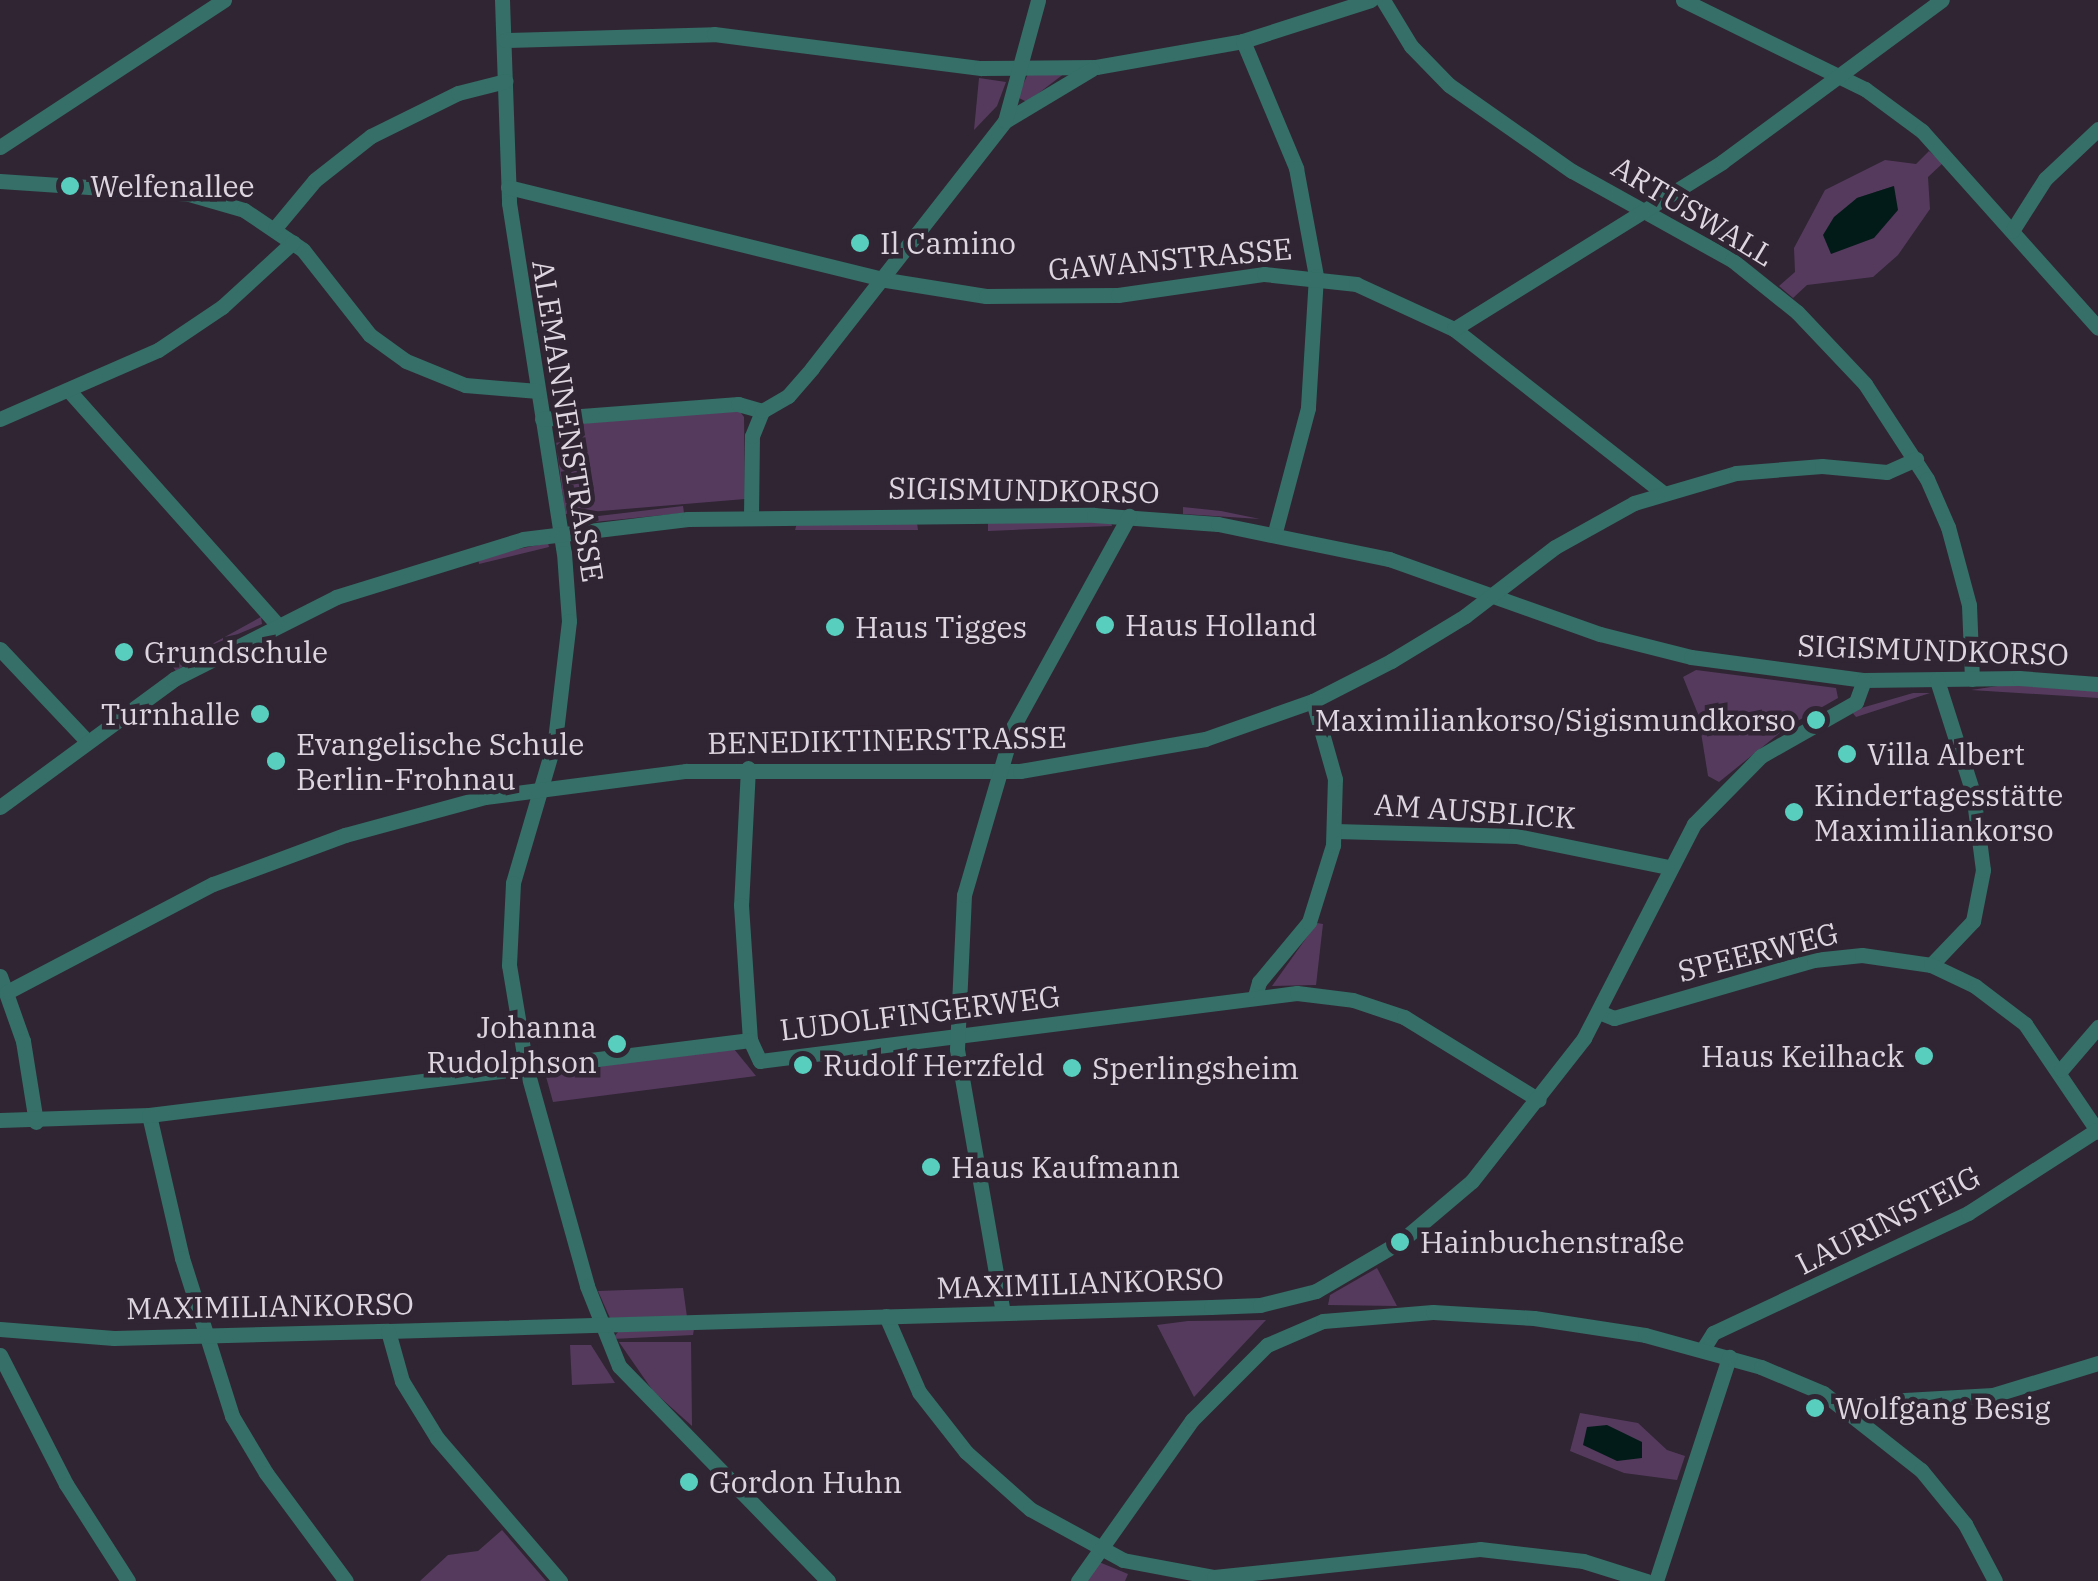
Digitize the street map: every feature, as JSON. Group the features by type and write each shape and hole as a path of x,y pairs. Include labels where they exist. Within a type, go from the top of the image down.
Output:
{"street":[{"name":"ALEMANNENSTRASSE","path":"502,0 508,187 561,532 567,660 542,788 516,870 509,938 526,1067 600,1324 641,1395 771,1516 821,1579"},
{"path":"751,517 752,436 762,411 788,396 886,280 1005,121 1038,0"},
{"path":"505,40 714,34 1019,69 1096,67 1243,41 1372,0"},
{"name":"ARTUSWALL","path":"1383,0 1412,46 1449,85 1572,172 1732,260 1798,312 1865,384 1916,460 1958,553 1969,605 1972,679"},
{"path":"1683,0 1840,76 1922,132 2098,328"},
{"path":"1454,328 1643,210 1840,76 1942,0"},
{"path":"0,147 216,2"},
{"path":"1243,41 1296,168 1316,276 1308,408 1274,532"},
{"path":"1005,121 1096,67"},
{"path":"275,228 315,180 371,136 458,93 505,81"},
{"path":"2012,231 2045,179 2098,129"},
{"path":"0,181 189,194 275,228 293,242 370,335 406,362 465,385 538,392"},
{"name":"GAWANSTRASSE","path":"508,187 886,280 1027,299 1118,295 1264,274 1316,276 1386,295 1454,328 1662,492"},
{"path":"0,419 71,393 158,350 222,307 293,242"},
{"path":"71,393 276,623"},
{"path":"542,419 738,404 762,411"},
{"name":"BENEDIKTINERSTRASSE","path":"3,984 296,851 395,819 542,788 748,768 996,772 1132,756 1225,733 1314,700 1411,650 1590,526 1662,492 1736,473 1822,466 1887,472 1916,460"},
{"path":"1003,1312 972,1162 956,1036 964,895 996,772 1034,684 1130,516"},
{"name":"SIGISMUNDKORSO","path":"0,807 86,740 174,679 276,623 410,570 561,532 751,517 1130,516 1274,532 1389,559 1493,596 1691,657 1864,680 2098,684"},
{"path":"0,650 86,740"},
{"name":"MAXIMILIANKORSO","path":"0,1329 205,1336 388,1331 1275,1302 1316,1291 1432,1217 1472,1181 1539,1100 1599,1012 1669,867 1722,790 1797,731 1856,702 1864,680"},
{"path":"1931,965 1973,921 1983,870 1973,792 1937,680"},
{"path":"1254,996 1309,922 1335,831 1333,768 1314,700"},
{"path":"748,768 742,905 750,1040"},
{"name":"AM AUSBLICK","path":"1335,831 1516,836 1669,867"},
{"name":"SPEERWEG","path":"1599,1012 1614,1018 1814,960 1862,955 1931,965 2002,1004 2061,1070 2097,1131"},
{"path":"3,984 23,1040 36,1122"},
{"name":"LUDOLFINGERWEG","path":"0,1120 36,1122 149,1115 750,1040 760,1061 1254,996 1328,996 1389,1011 1539,1100"},
{"path":"2061,1070 2098,1027"},
{"path":"149,1115 205,1336 228,1405 252,1451 346,1581"},
{"name":"LAURINSTEIG","path":"1703,1349 1713,1334 1968,1213 2097,1131"},
{"path":"1316,1291 1317,1323"},
{"path":"1275,1302 1284,1334"},
{"path":"1078,1581 1192,1420 1284,1334 1317,1323 1393,1313 1534,1318 1703,1349 1823,1393 1859,1415 1945,1496 1995,1581"},
{"path":"886,1316 919,1392 966,1452 1030,1509 1098,1549 1160,1570 1214,1577 1480,1549 1583,1560 1647,1581"},
{"path":"388,1331 402,1381 437,1438 560,1581"},
{"path":"0,1355 66,1484 128,1581"},
{"path":"1656,1581 1729,1357"},
{"path":"1859,1415 1887,1401 1994,1395 2098,1362"}],"shaded area":[{"path":"1065,73 1027,102 1017,97 1028,74"},
{"path":"979,78 1006,82 997,106 974,130"},
{"path":"1929,151 1943,163 1928,177 1930,209 1898,255 1873,277 1807,285 1793,298 1779,286 1795,272 1794,248 1825,190 1885,160 1916,164","holes":["1894,186 1824,235 1857,198"]},
{"path":"1894,186 1898,210 1874,238 1831,254 1823,235 1834,217 1857,198"},
{"path":"738,409 744,417 745,499 565,514 554,425"},
{"path":"683,506 684,513 574,524 573,519"},
{"path":"1183,507 1221,511 1260,519 1183,514"},
{"path":"988,522 1111,522 1112,526 988,531"},
{"path":"797,523 917,523 918,530 795,530"},
{"path":"548,543 549,547 479,564 478,557"},
{"path":"261,617 262,624 214,644 176,671 172,666"},
{"path":"1696,670 1836,688 1838,698 1787,727 1719,782 1708,776 1698,714 1683,677"},
{"path":"2011,684 2098,690 2098,698 1971,690"},
{"path":"1913,693 1930,693 1856,717 1851,711"},
{"path":"1317,923 1323,924 1316,985 1272,986"},
{"path":"734,1049 756,1076 553,1102 545,1073"},
{"path":"1377,1268 1397,1306 1328,1305 1330,1295"},
{"path":"683,1288 687,1317 610,1318 598,1291"},
{"path":"1266,1320 1194,1397 1157,1325 1188,1321"},
{"path":"694,1329 693,1335 612,1339 619,1331"},
{"path":"619,1342 691,1342 692,1426 653,1391"},
{"path":"570,1345 591,1345 615,1383 572,1385"},
{"path":"1580,1413 1638,1423 1667,1450 1685,1456 1677,1480 1624,1473 1570,1451"},
{"path":"1607,1425 1642,1442 1642,1458 1617,1461 1583,1445 1587,1427"},
{"path":"502,1530 546,1581 420,1581 448,1555 478,1551"},
{"path":"1099,1562 1128,1574 1125,1581 1087,1581"}],"place":[{"name":"Welfenallee","path":"70,186"},
{"name":"Il Camino","path":"860,243"},
{"name":"Haus Holland","path":"1105,625"},
{"name":"Haus Tigges","path":"835,627"},
{"name":"Grundschule","path":"124,652"},
{"name":"Turnhalle","path":"260,714"},
{"name":"Maximiliankorso/Sigismundkorso","path":"1816,720"},
{"name":"Villa Albert","path":"1847,754"},
{"name":"Evangelische Schule Berlin-Frohnau","path":"276,761"},
{"name":"Kindertagesstätte Maximiliankorso","path":"1794,812"},
{"name":"Johanna Rudolphson","path":"617,1044"},
{"name":"Haus Keilhack","path":"1924,1056"},
{"name":"Rudolf Herzfeld","path":"803,1065"},
{"name":"Sperlingsheim","path":"1072,1068"},
{"name":"Haus Kaufmann","path":"931,1167"},
{"name":"Hainbuchenstraße","path":"1400,1242"},
{"name":"Wolfgang Besig","path":"1815,1408"},
{"name":"Gordon Huhn","path":"689,1482"}]}
